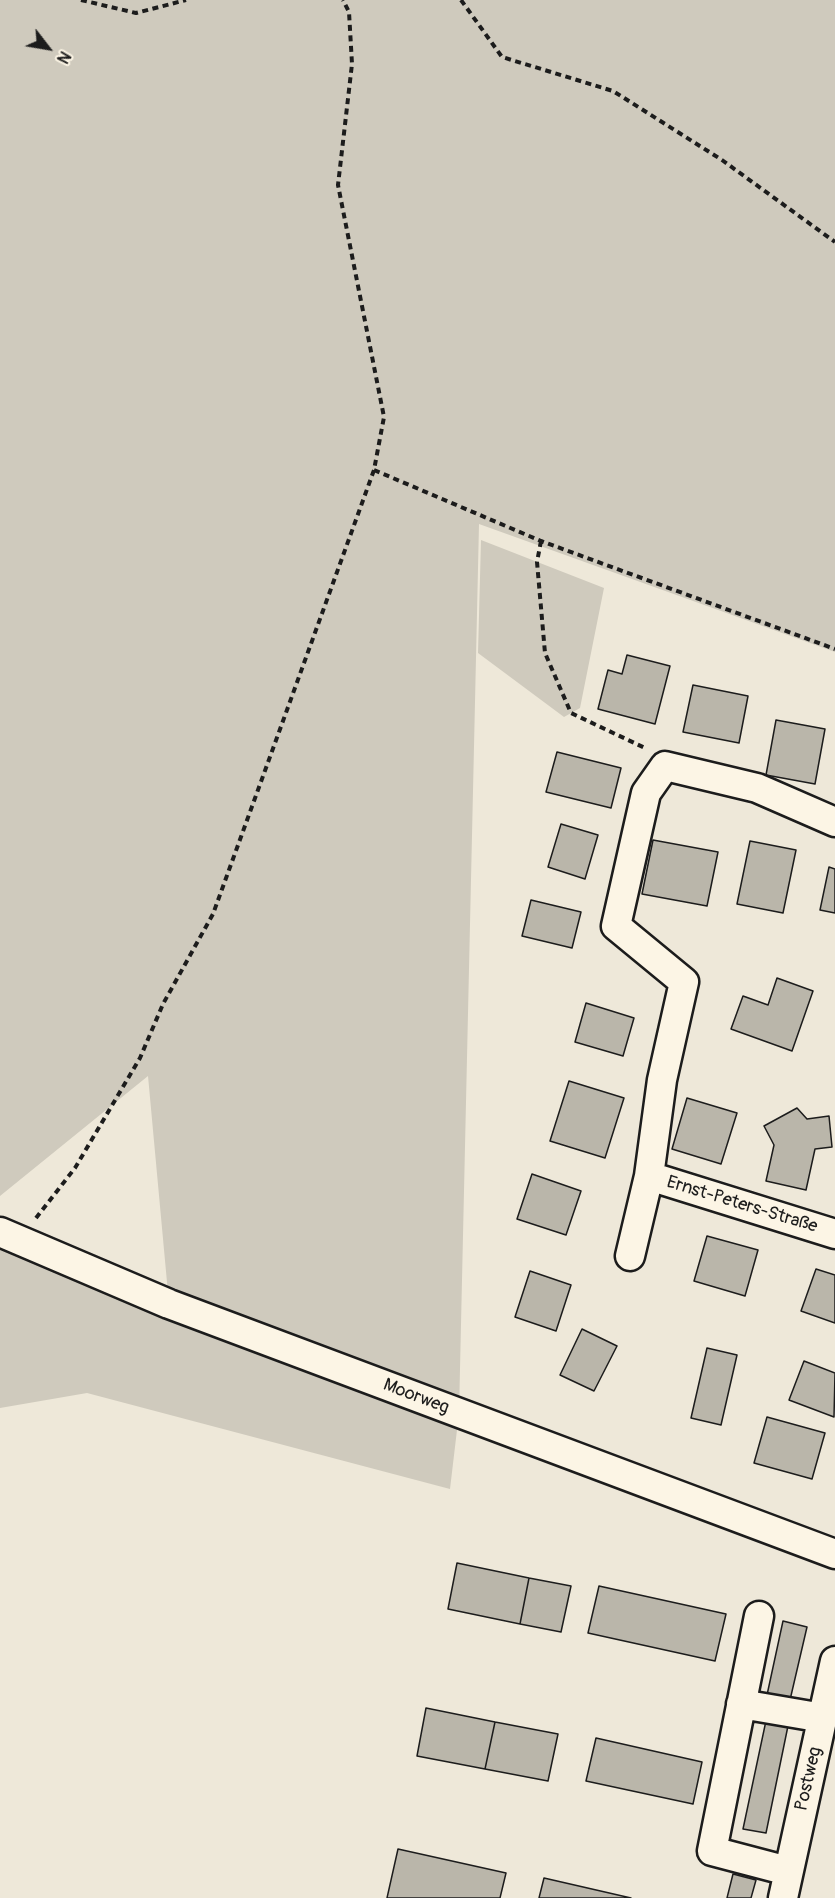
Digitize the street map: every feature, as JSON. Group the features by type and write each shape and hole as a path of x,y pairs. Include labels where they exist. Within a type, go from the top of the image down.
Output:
{"street":[{"path":"665,766 757,788 835,822"},
{"name":"Ernst-Peters-Straße","path":"630,1256 649,1176 662,1080 684,982 616,926 646,793 665,766"},
{"name":"Ernst-Peters-Straße","path":"649,1176 835,1234"},
{"name":"Moorweg","path":"10,1235 169,1304 835,1554"},
{"path":"759,1616 712,1851 786,1885"},
{"name":"Postweg","path":"786,1885 835,1661"},
{"path":"741,1704 823,1718"}],"path":[{"path":"81,0 136,13 186,0"},
{"path":"10,1235 75,1168 140,1058 163,1004 213,914 374,470 384,417 338,185 352,64 349,12 343,0"},
{"path":"461,0 502,57 613,91 722,160 835,242"},
{"path":"374,470 541,541 835,649"},
{"path":"541,541 537,562 545,653 571,712 648,749 665,766"}],"shaded area":[{"path":"0,0 835,0 835,652 479,524 459,1413 450,1489 87,1393 0,1408 0,1232 169,1304 148,1076 0,1196"},
{"path":"481,540 604,588 580,708 564,717 478,653"}],"building":[{"path":"627,655 670,666 655,724 598,709 608,670 622,674"},
{"path":"693,685 748,696 739,743 683,732"},
{"path":"776,720 825,729 815,784 766,775"},
{"path":"557,752 621,768 611,808 546,792"},
{"path":"561,824 598,835 585,879 548,867"},
{"path":"653,840 718,852 707,906 642,894"},
{"path":"750,841 796,850 783,913 737,904"},
{"path":"829,867 835,869 835,913 820,910"},
{"path":"531,900 581,912 572,948 522,936"},
{"path":"777,978 813,991 792,1051 731,1029 743,996 768,1005"},
{"path":"586,1003 634,1018 623,1056 575,1042"},
{"path":"569,1081 624,1098 605,1158 550,1141"},
{"path":"687,1098 737,1113 721,1164 672,1149"},
{"path":"797,1108 807,1119 829,1116 832,1147 815,1149 806,1190 766,1181 774,1145 764,1126"},
{"path":"532,1174 581,1191 566,1235 517,1219"},
{"path":"707,1236 758,1250 745,1296 694,1281"},
{"path":"816,1269 835,1275 835,1323 801,1311"},
{"path":"530,1271 571,1285 556,1331 515,1317"},
{"path":"582,1329 617,1346 594,1391 560,1375"},
{"path":"707,1348 737,1355 721,1425 691,1418"},
{"path":"804,1361 835,1373 834,1417 789,1400"},
{"path":"767,1417 825,1433 812,1479 754,1463"},
{"path":"457,1563 529,1578 520,1624 448,1609"},
{"path":"529,1578 571,1586 561,1632 520,1624"},
{"path":"599,1586 726,1614 715,1661 588,1633"},
{"path":"783,1621 807,1627 790,1700 767,1695"},
{"path":"426,1708 495,1722 485,1769 417,1756"},
{"path":"767,1716 789,1721 766,1833 743,1829"},
{"path":"495,1722 558,1734 548,1781 485,1769"},
{"path":"596,1738 702,1762 693,1804 586,1781"},
{"path":"398,1849 506,1873 500,1898 387,1898"},
{"path":"733,1874 756,1880 751,1898 727,1898"},
{"path":"544,1878 631,1898 539,1898"}]}
